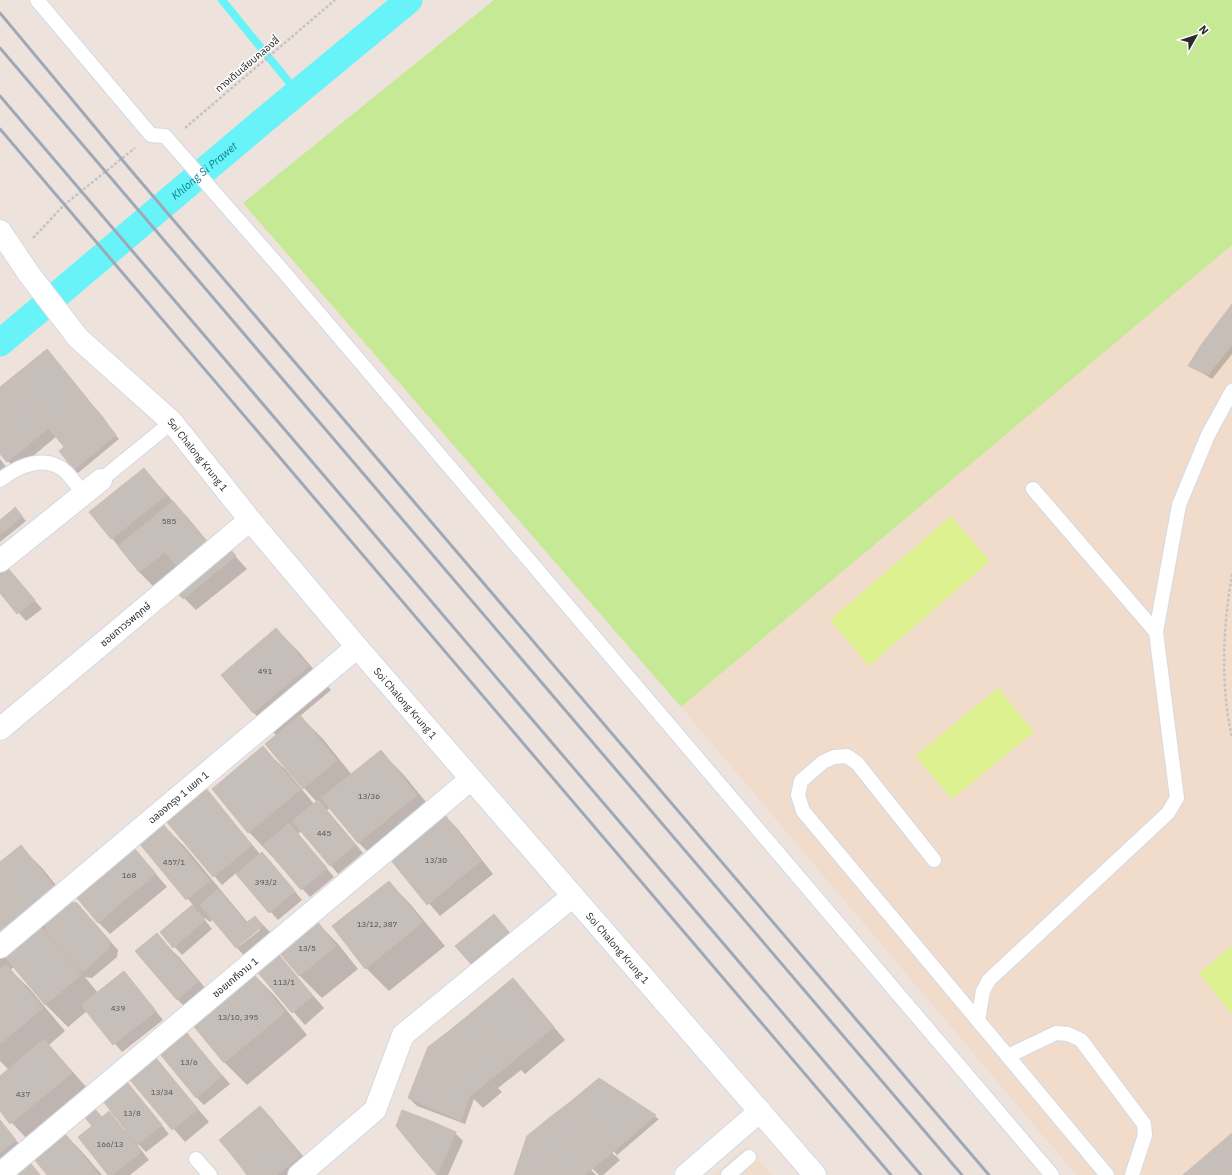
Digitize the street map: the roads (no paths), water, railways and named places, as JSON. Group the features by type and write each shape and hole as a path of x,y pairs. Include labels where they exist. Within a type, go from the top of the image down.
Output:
{"street":[{"name":"Soi Chalong Krung 1","path":"1,236 78,338 172,422 250,520 357,647 815,1175"},
{"path":"0,562 101,480"},
{"name":"ซอยถาวรพฤกษ์","path":"0,729 250,520"},
{"name":"ฉลองกรุง 1 แยก 1","path":"0,947 357,647"},
{"name":"ซอยเกกีงาม 1","path":"0,1174 471,779"},
{"path":"299,1175 375,1110 403,1035 573,896"},
{"path":"686,1175 760,1111"}],"lane":[{"path":"38,0 288,278 1052,1175"},
{"path":"978,1020 983,991 989,980 1168,813 1177,798 1156,632 1179,505 1208,435 1232,393"},
{"path":"101,480 172,422"},
{"path":"0,480 30,463 47,462 65,471 84,494"},
{"path":"1033,489 1156,632"},
{"path":"934,860 857,762 847,756 834,757 823,762 801,781 798,795 803,811 1107,1175"},
{"path":"1008,1056 1056,1033 1068,1034 1081,1040 1144,1124 1145,1135 1132,1175"},
{"path":"728,1175 749,1157"},
{"path":"196,1158 210,1175"}],"waterway":[{"path":"222,0 297,92"},
{"name":"Khlong Si Prawet","path":"0,343 409,0"}],"railway":[{"path":"0,13 129,168 989,1175"},
{"path":"0,48 962,1175"},
{"path":"0,96 921,1175"},
{"path":"0,129 891,1175"}]}
